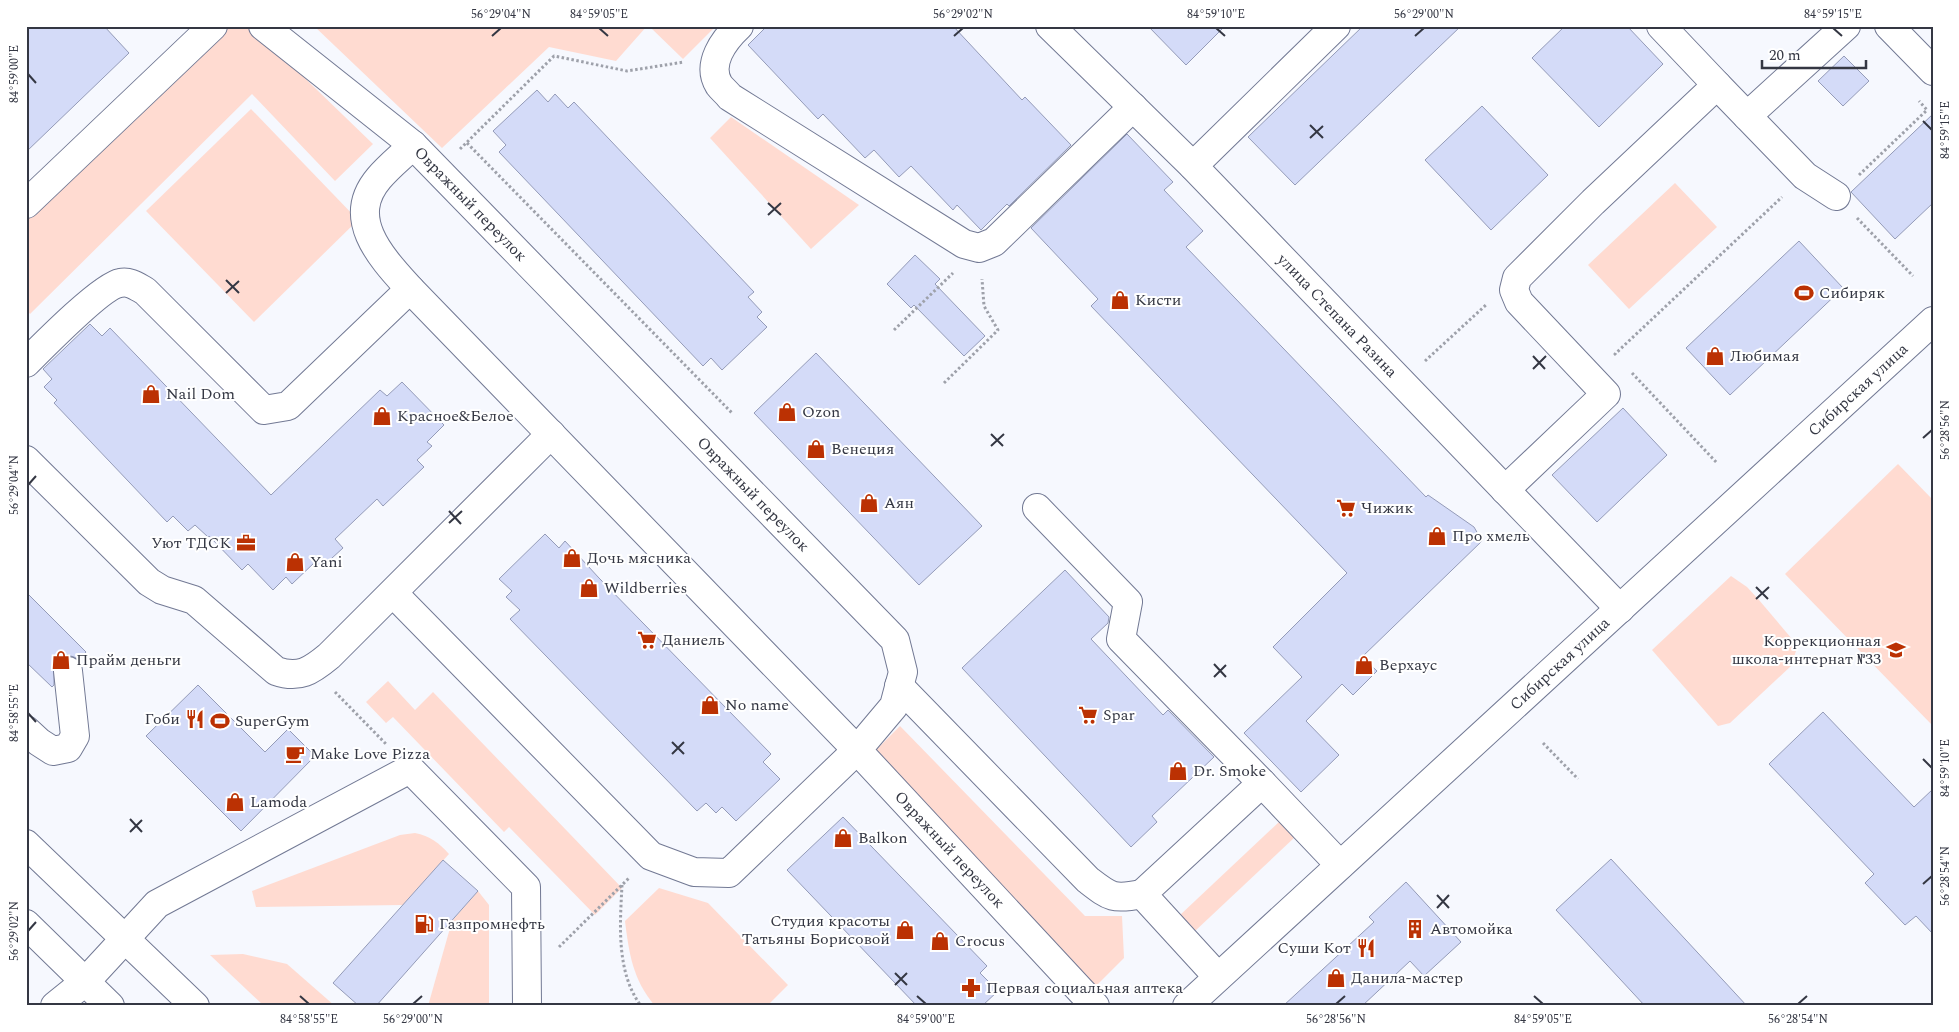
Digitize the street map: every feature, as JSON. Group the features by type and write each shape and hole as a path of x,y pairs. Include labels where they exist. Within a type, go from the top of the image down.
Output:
{"street":[{"path":"26,204 213,26"},
{"name":"Овражный переулок","path":"263,26 412,145 895,640 904,672 894,706 857,750 1095,1006"},
{"path":"739,26 722,44 716,57 715,71 719,84 730,97 964,244 979,248 994,242 1133,108"},
{"name":"улица Степана Разина","path":"1050,26 1193,166 1620,609"},
{"path":"1193,166 1336,26"},
{"path":"1661,26 1805,176 1836,196"},
{"path":"1747,116 1846,26"},
{"path":"1889,26 1933,71"},
{"path":"1505,490 1606,394 1519,302 1514,284 1520,273 1717,85"},
{"path":"393,593 651,856 694,872 728,873 857,750 379,254 366,228 365,204 378,180 412,145"},
{"path":"26,363 103,291 119,283 132,282 144,291 264,410 288,406 410,288"},
{"name":"Сибирская улица","path":"1187,1006 1933,321"},
{"path":"26,460 149,582 162,590 194,600 276,671 288,676 317,666 393,593 551,434"},
{"path":"1037,508 1128,602 1121,639 1340,865"},
{"path":"26,730 53,751 68,748 75,736 68,671"},
{"path":"899,686 1088,880 1109,896 1124,898 1142,894 1262,783"},
{"path":"55,1006 86,981 157,904 410,769 526,887 527,1006"},
{"path":"26,844 195,1006"},
{"path":"1142,894 1218,977"},
{"path":"26,924 110,1006"}],"path":[{"path":"716,57 627,71 554,56 467,143 733,414"},
{"path":"1913,276 1836,196 1927,110"},
{"path":"1620,360 1615,354 1805,176"},
{"path":"894,330 979,248"},
{"path":"944,382 998,330 984,306 979,248"},
{"path":"1422,364 1520,273"},
{"path":"1631,371 1717,463"},
{"path":"361,718 380,738"},
{"path":"1543,743 1578,780"},
{"path":"580,926 651,856"},
{"path":"622,885 619,929 623,962 641,1006"}],"shaded area":[{"path":"223,26 239,26 255,30 373,144 335,181 252,94 30,314 26,309 26,215"},
{"path":"314,26 647,26 616,61 549,47 442,148"},
{"path":"649,26 716,26 683,59"},
{"path":"251,109 358,220 254,322 146,211"},
{"path":"731,117 859,205 811,249 710,138"},
{"path":"1675,183 1717,227 1629,309 1588,265"},
{"name":"Коррекционная школа-интернат №33","path":"1898,464 1933,500 1933,726 1785,574"},
{"path":"1731,576 1747,587 1759,600 1792,639 1796,651 1791,666 1730,723 1718,726 1652,650"},
{"path":"388,681 415,710 433,692 622,888 595,915 509,827 504,832 393,717 386,723 366,702"},
{"path":"900,726 1085,916 1122,916 1124,958 1094,988 869,757"},
{"path":"1280,821 1295,837 1194,932 1179,916"},
{"path":"415,833 434,840 449,854 403,905 256,907 252,891 400,835"},
{"path":"659,888 708,903 788,985 767,1006 655,1006 642,986 633,966 625,921"},
{"path":"478,891 489,905 489,1006 428,1006 452,921"},
{"path":"243,954 287,964 335,1006 264,1006 210,955"}],"building":[{"path":"26,26 104,26 129,53 26,152"},
{"path":"767,26 953,26 1022,100 1025,97 1071,145 1009,206 1007,204 981,230 957,205 953,210 911,166 899,177 874,150 865,158 823,114 818,119 748,45"},
{"path":"1148,26 1225,26 1186,65"},
{"path":"1363,26 1461,26 1295,185 1248,137"},
{"path":"1565,26 1627,26 1663,64 1599,127 1532,58"},
{"path":"1844,56 1869,81 1843,106 1818,81"},
{"path":"537,90 548,102 555,94 568,108 574,102 754,292 748,297 762,312 757,317 767,327 722,370 711,358 703,366 499,152 506,145 493,131"},
{"path":"1482,106 1548,175 1491,230 1425,160"},
{"path":"1933,114 1933,203 1895,239 1851,192"},
{"path":"1127,134 1173,182 1164,190 1203,231 1186,247 1426,497 1428,495 1474,527 1482,541 1362,657 1377,671 1353,695 1342,684 1306,721 1339,755 1301,792 1244,733 1302,677 1273,647 1347,573 1091,306 1098,299 1031,228"},
{"path":"1799,241 1843,288 1730,395 1686,348"},
{"path":"915,255 940,279 935,284 985,336 964,356 914,305 911,308 887,284"},
{"path":"90,324 102,336 110,328 271,495 380,390 387,396 402,382 444,425 427,442 432,446 417,460 424,467 383,506 377,499 335,539 343,548 321,568 315,562 292,584 286,577 273,590 248,564 242,570 209,536 195,525 188,531 173,516 167,522 54,403 57,400 44,387 52,379 43,369"},
{"path":"816,353 982,526 919,585 754,413"},
{"path":"1623,408 1667,455 1597,522 1552,475"},
{"path":"545,534 559,548 565,541 771,754 763,762 780,779 736,821 722,807 716,813 706,803 697,811 510,619 520,610 506,597 512,591 499,579"},
{"path":"1065,570 1109,617 1108,623 1091,639 1163,715 1168,710 1214,757 1152,816 1157,822 1131,847 962,668"},
{"path":"26,592 86,652 79,660 67,655 58,659 54,665 54,685 52,687 26,662"},
{"path":"198,685 265,752 288,729 315,756 241,831 146,736"},
{"path":"1823,712 1914,807 1933,789 1933,934 1916,916 1905,925 1865,883 1874,874 1769,764"},
{"path":"843,817 987,966 980,973 998,991 982,1006 917,1006 787,870"},
{"path":"1611,859 1747,1006 1645,1006 1556,910"},
{"path":"443,860 478,891 376,1006 359,1006 333,983"},
{"path":"1406,882 1461,942 1424,976 1410,961 1362,1006 1283,1006 1374,922 1369,917"}],"place":[{"name":"Сибиряк","path":"1804,293"},
{"name":"Кисти","path":"1120,300"},
{"name":"Любимая","path":"1715,356"},
{"name":"Nail Dom","path":"151,394"},
{"name":"Ozon","path":"787,412"},
{"name":"Красное&Белое","path":"382,416"},
{"name":"Венеция","path":"816,449"},
{"name":"Аян","path":"869,503"},
{"name":"Чижик","path":"1346,508"},
{"name":"Про хмель","path":"1437,536"},
{"name":"Уют ТДСК","path":"246,543"},
{"name":"Дочь мясника","path":"572,558"},
{"name":"Yani","path":"295,562"},
{"name":"Wildberries","path":"589,588"},
{"name":"Даниель","path":"647,640"},
{"name":"Коррекционная школа-интернат №33","path":"1896,650"},
{"name":"Прайм деньги","path":"61,660"},
{"name":"Верхаус","path":"1364,665"},
{"name":"No name","path":"710,705"},
{"name":"Spar","path":"1088,715"},
{"name":"Гоби","path":"195,719"},
{"name":"SuperGym","path":"220,721"},
{"name":"Make Love Pizza","path":"295,754"},
{"name":"Dr. Smoke","path":"1178,771"},
{"name":"Lamoda","path":"235,802"},
{"name":"Balkon","path":"843,838"},
{"name":"Газпромнефть","path":"424,924"},
{"name":"Автомойка","path":"1415,929"},
{"name":"Студия красоты Татьяны Борисовой","path":"905,930"},
{"name":"Crocus","path":"940,941"},
{"name":"Суши Кот","path":"1366,948"},
{"name":"Данила-мастер","path":"1336,978"},
{"name":"Первая социальная аптека","path":"971,988"}]}
